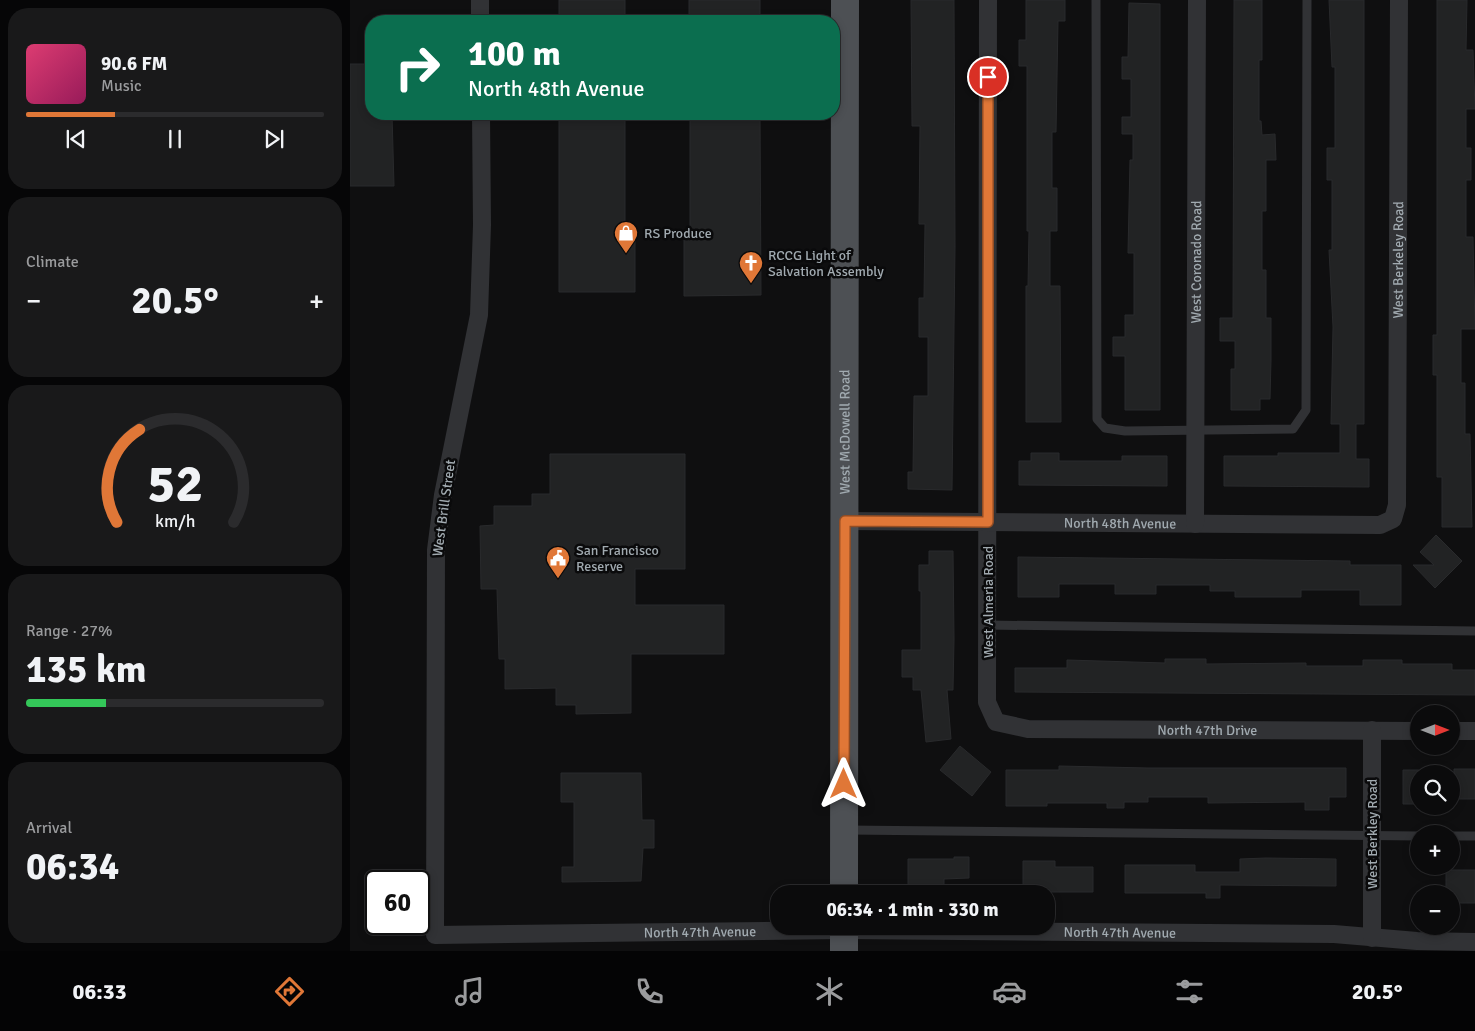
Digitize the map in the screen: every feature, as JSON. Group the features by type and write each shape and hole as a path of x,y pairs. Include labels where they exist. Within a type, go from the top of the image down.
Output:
{"main road":[{"name":"West McDowell Road","path":"844,885 846,0"}],"street":[{"path":"480,0 480,15"},
{"name":"West Almeria Road","path":"988,0 987,702 996,722"},
{"name":"West Coronado Road","path":"1195,524 1197,0"},
{"name":"West Berkeley Road","path":"1393,519 1397,496 1399,0"},
{"name":"West Brill Street","path":"436,935 436,550 443,495 478,315 482,225 481,120"},
{"name":"North 48th Avenue","path":"845,521 1380,524 1393,519"},
{"name":"North 47th Drive","path":"996,722 1028,729 1410,730"},
{"name":"West Berkley Road","path":"1372,730 1372,938"},
{"path":"1460,731 1475,731"},
{"name":"North 47th Avenue","path":"436,935 1334,934 1372,938 1475,942"}],"lane":[{"path":"1096,0 1096,419 1105,428 1125,430 1293,429 1306,410 1306,0"},
{"path":"988,624 1475,631"},
{"path":"844,830 1410,836"},
{"path":"1460,836 1475,836"}],"building":[{"path":"559,0 625,0 625,15 559,15"},
{"path":"689,0 760,0 760,15 689,15"},
{"path":"911,0 954,0 955,247 952,490 908,489 908,472 913,472 914,396 928,396 928,337 919,337 919,298 924,298 925,224 919,224 920,126 912,126"},
{"path":"1026,0 1065,0 1065,21 1058,21 1056,132 1052,132 1052,188 1057,188 1057,231 1050,231 1050,286 1060,286 1061,422 1026,422 1026,286 1028,286 1029,231 1027,231 1027,66 1019,66 1019,40 1026,40"},
{"path":"1234,0 1262,0 1262,60 1259,60 1259,121 1261,121 1262,135 1275,134 1276,160 1266,160 1266,211 1262,211 1262,270 1266,270 1266,318 1271,318 1270,399 1260,399 1260,410 1231,410 1231,369 1235,369 1235,341 1220,341 1220,318 1233,318"},
{"path":"1329,0 1364,0 1364,424 1356,424 1356,459 1369,459 1369,487 1224,486 1224,456 1278,456 1278,453 1340,453 1340,424 1331,424 1333,327 1329,250 1332,250 1332,180 1327,180 1327,148 1335,148 1335,67 1332,67"},
{"path":"1437,0 1467,0 1466,50 1473,50 1475,109 1466,109 1466,148 1471,148 1471,180 1466,180 1466,237 1473,237 1475,329 1461,329 1461,383 1465,383 1465,434 1470,434 1472,527 1442,527 1442,477 1437,477 1437,375 1433,375 1433,335 1437,335"},
{"path":"1129,3 1160,4 1160,410 1125,410 1125,356 1113,356 1113,337 1125,337 1125,315 1134,315 1134,253 1128,253 1130,160 1133,160 1133,134 1122,134 1122,117 1131,117 1131,79 1122,79 1122,57 1128,57"},
{"path":"350,64 365,64 365,120 392,120 394,186 350,186"},
{"path":"559,120 625,120 625,236 635,236 635,292 559,292"},
{"path":"690,120 760,120 761,295 684,296 684,240 690,240"},
{"path":"1031,453 1059,453 1059,461 1122,461 1122,456 1167,456 1167,486 1019,485 1019,461 1031,461"},
{"name":"San Francisco Reserve","path":"550,454 685,454 685,569 635,569 635,605 724,605 724,654 631,654 631,713 576,714 576,705 556,705 556,688 505,689 505,659 499,659 497,589 481,589 480,526 494,525 494,506 532,506 532,494 550,494"},
{"path":"1436,535 1462,561 1435,588 1413,565 1434,565 1420,552"},
{"path":"929,551 953,551 954,639 953,690 947,690 951,739 926,742 921,690 913,690 913,677 902,677 902,650 921,650 919,565 929,565"},
{"path":"1018,557 1350,561 1350,565 1401,565 1401,605 1360,605 1360,590 1301,590 1301,597 1235,597 1235,591 1210,591 1210,585 1156,585 1156,594 1115,594 1115,584 1059,584 1059,597 1018,597"},
{"path":"1165,659 1206,659 1206,664 1306,663 1306,666 1363,666 1363,660 1402,660 1402,664 1452,664 1452,670 1475,670 1475,695 1015,692 1015,668 1067,668 1067,660 1165,663"},
{"path":"960,746 991,772 972,796 940,770"},
{"path":"1059,766 1346,768 1346,797 1329,797 1329,810 1305,810 1305,802 1208,803 1208,797 1148,797 1148,802 1124,802 1124,808 1107,808 1107,803 1047,803 1047,806 1006,806 1006,770 1059,770"},
{"path":"1460,769 1475,769 1475,799 1460,799"},
{"path":"1403,770 1410,770 1410,804 1403,804"},
{"path":"561,773 641,773 642,820 654,820 654,848 643,848 641,881 562,882 562,867 574,867 574,802 561,802"},
{"path":"954,857 969,857 969,878 944,879 944,885 908,885 908,859 954,859"},
{"path":"1240,859 1336,859 1336,886 1220,885 1220,898 1206,898 1206,893 1125,893 1125,865 1195,865 1195,872 1240,872"},
{"path":"1023,861 1055,861 1055,867 1093,867 1093,892 1055,892 1055,885 1023,885"},
{"path":"1460,870 1475,870 1475,903 1460,903 1460,885 1446,885 1446,875 1460,875"}],"place":[{"name":"RS Produce","path":"626,254"},
{"name":"RCCG Light of Salvation Assembly","path":"751,284"},
{"name":"San Francisco Reserve","path":"558,579"}],"route":[{"path":"844,784 845,521 988,522 988,77"}]}
